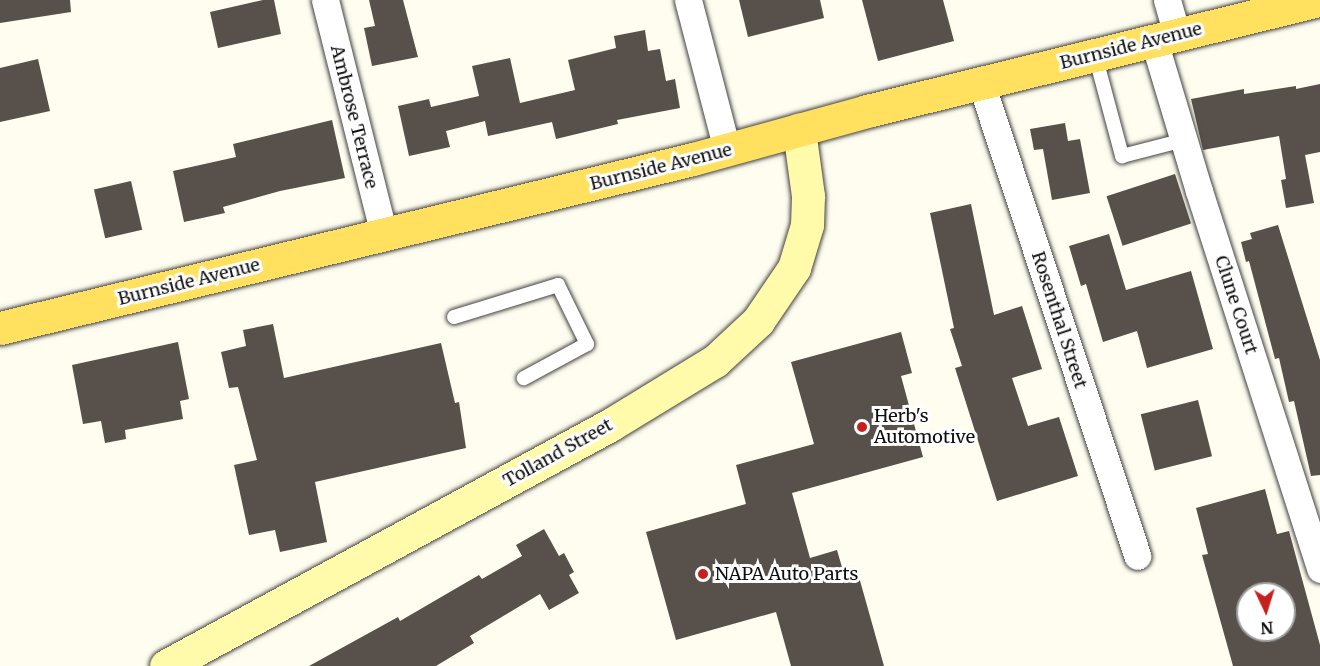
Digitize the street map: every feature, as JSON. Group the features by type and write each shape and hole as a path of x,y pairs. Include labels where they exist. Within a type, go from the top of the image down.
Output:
{"main road":[{"name":"Burnside Avenue","path":"0,328 384,235 726,150 981,83 1320,0"},
{"name":"Tolland Street","path":"166,666 610,425 715,361 758,321 794,268 807,225 808,196 799,130"}],"street":[{"name":"Ambrose Terrace","path":"325,0 384,235"},
{"path":"688,0 726,150"},
{"name":"Clune Court","path":"1167,0 1166,38 1184,140 1320,569"},
{"name":"Rosenthal Street","path":"981,83 1137,556"}],"lane":[{"path":"1095,55 1122,156 1184,140"},
{"path":"454,317 558,285 587,344 524,378"}],"building":[{"path":"0,0 70,0 71,12 0,23"},
{"path":"263,0 274,0 281,34 218,48 210,12"},
{"path":"369,0 403,0 418,57 372,66 364,28 375,26"},
{"path":"739,0 820,0 824,18 748,37"},
{"path":"862,0 943,0 954,41 878,61"},
{"path":"645,30 648,51 660,49 666,81 675,79 680,108 617,120 618,124 556,139 552,122 488,136 485,121 446,131 450,147 409,156 398,106 429,99 431,107 479,96 472,66 510,58 520,103 575,90 568,60 616,48 614,36"},
{"path":"38,59 50,111 0,122 0,68"},
{"path":"1320,84 1320,152 1305,155 1314,203 1286,208 1281,180 1286,179 1279,136 1203,150 1191,99 1244,89 1244,94 1296,86 1296,89"},
{"path":"332,120 345,178 280,191 223,207 225,213 184,222 173,171 236,157 233,144"},
{"path":"1065,123 1068,141 1080,139 1090,193 1052,200 1043,149 1034,150 1030,129"},
{"path":"1175,174 1191,223 1123,246 1107,196"},
{"path":"131,181 142,230 105,238 94,190"},
{"path":"971,204 994,315 1022,306 1042,369 1012,378 1028,426 1059,417 1078,476 997,501 955,368 962,366 950,329 954,328 930,213"},
{"path":"1278,225 1320,360 1320,475 1311,476 1294,401 1289,402 1279,358 1275,359 1249,261 1246,262 1241,242 1252,239 1250,233"},
{"path":"1109,234 1126,290 1191,271 1213,349 1147,368 1137,331 1103,342 1086,284 1081,286 1069,246"},
{"path":"273,324 284,378 441,343 455,403 459,402 466,448 315,482 327,542 280,552 275,530 249,535 234,465 257,460 238,387 229,388 221,352 246,346 243,330"},
{"path":"901,332 912,373 901,376 923,457 792,493 810,558 837,550 846,581 859,577 884,666 791,666 776,612 676,640 646,532 746,504 736,465 814,444 791,362"},
{"path":"178,342 189,399 180,401 183,419 125,430 126,439 105,443 101,421 83,424 72,365"},
{"path":"1198,400 1212,456 1155,471 1141,414"},
{"path":"1265,489 1277,534 1289,531 1320,645 1320,666 1233,666 1202,555 1208,554 1196,508"},
{"path":"544,529 559,556 564,553 574,572 569,575 579,593 549,610 540,594 470,636 474,643 436,666 309,666 398,617 400,621 479,575 482,579 522,556 516,545"}],"place":[{"name":"Herb's Automotive","path":"862,427"},
{"name":"NAPA Auto Parts","path":"703,574"}]}
